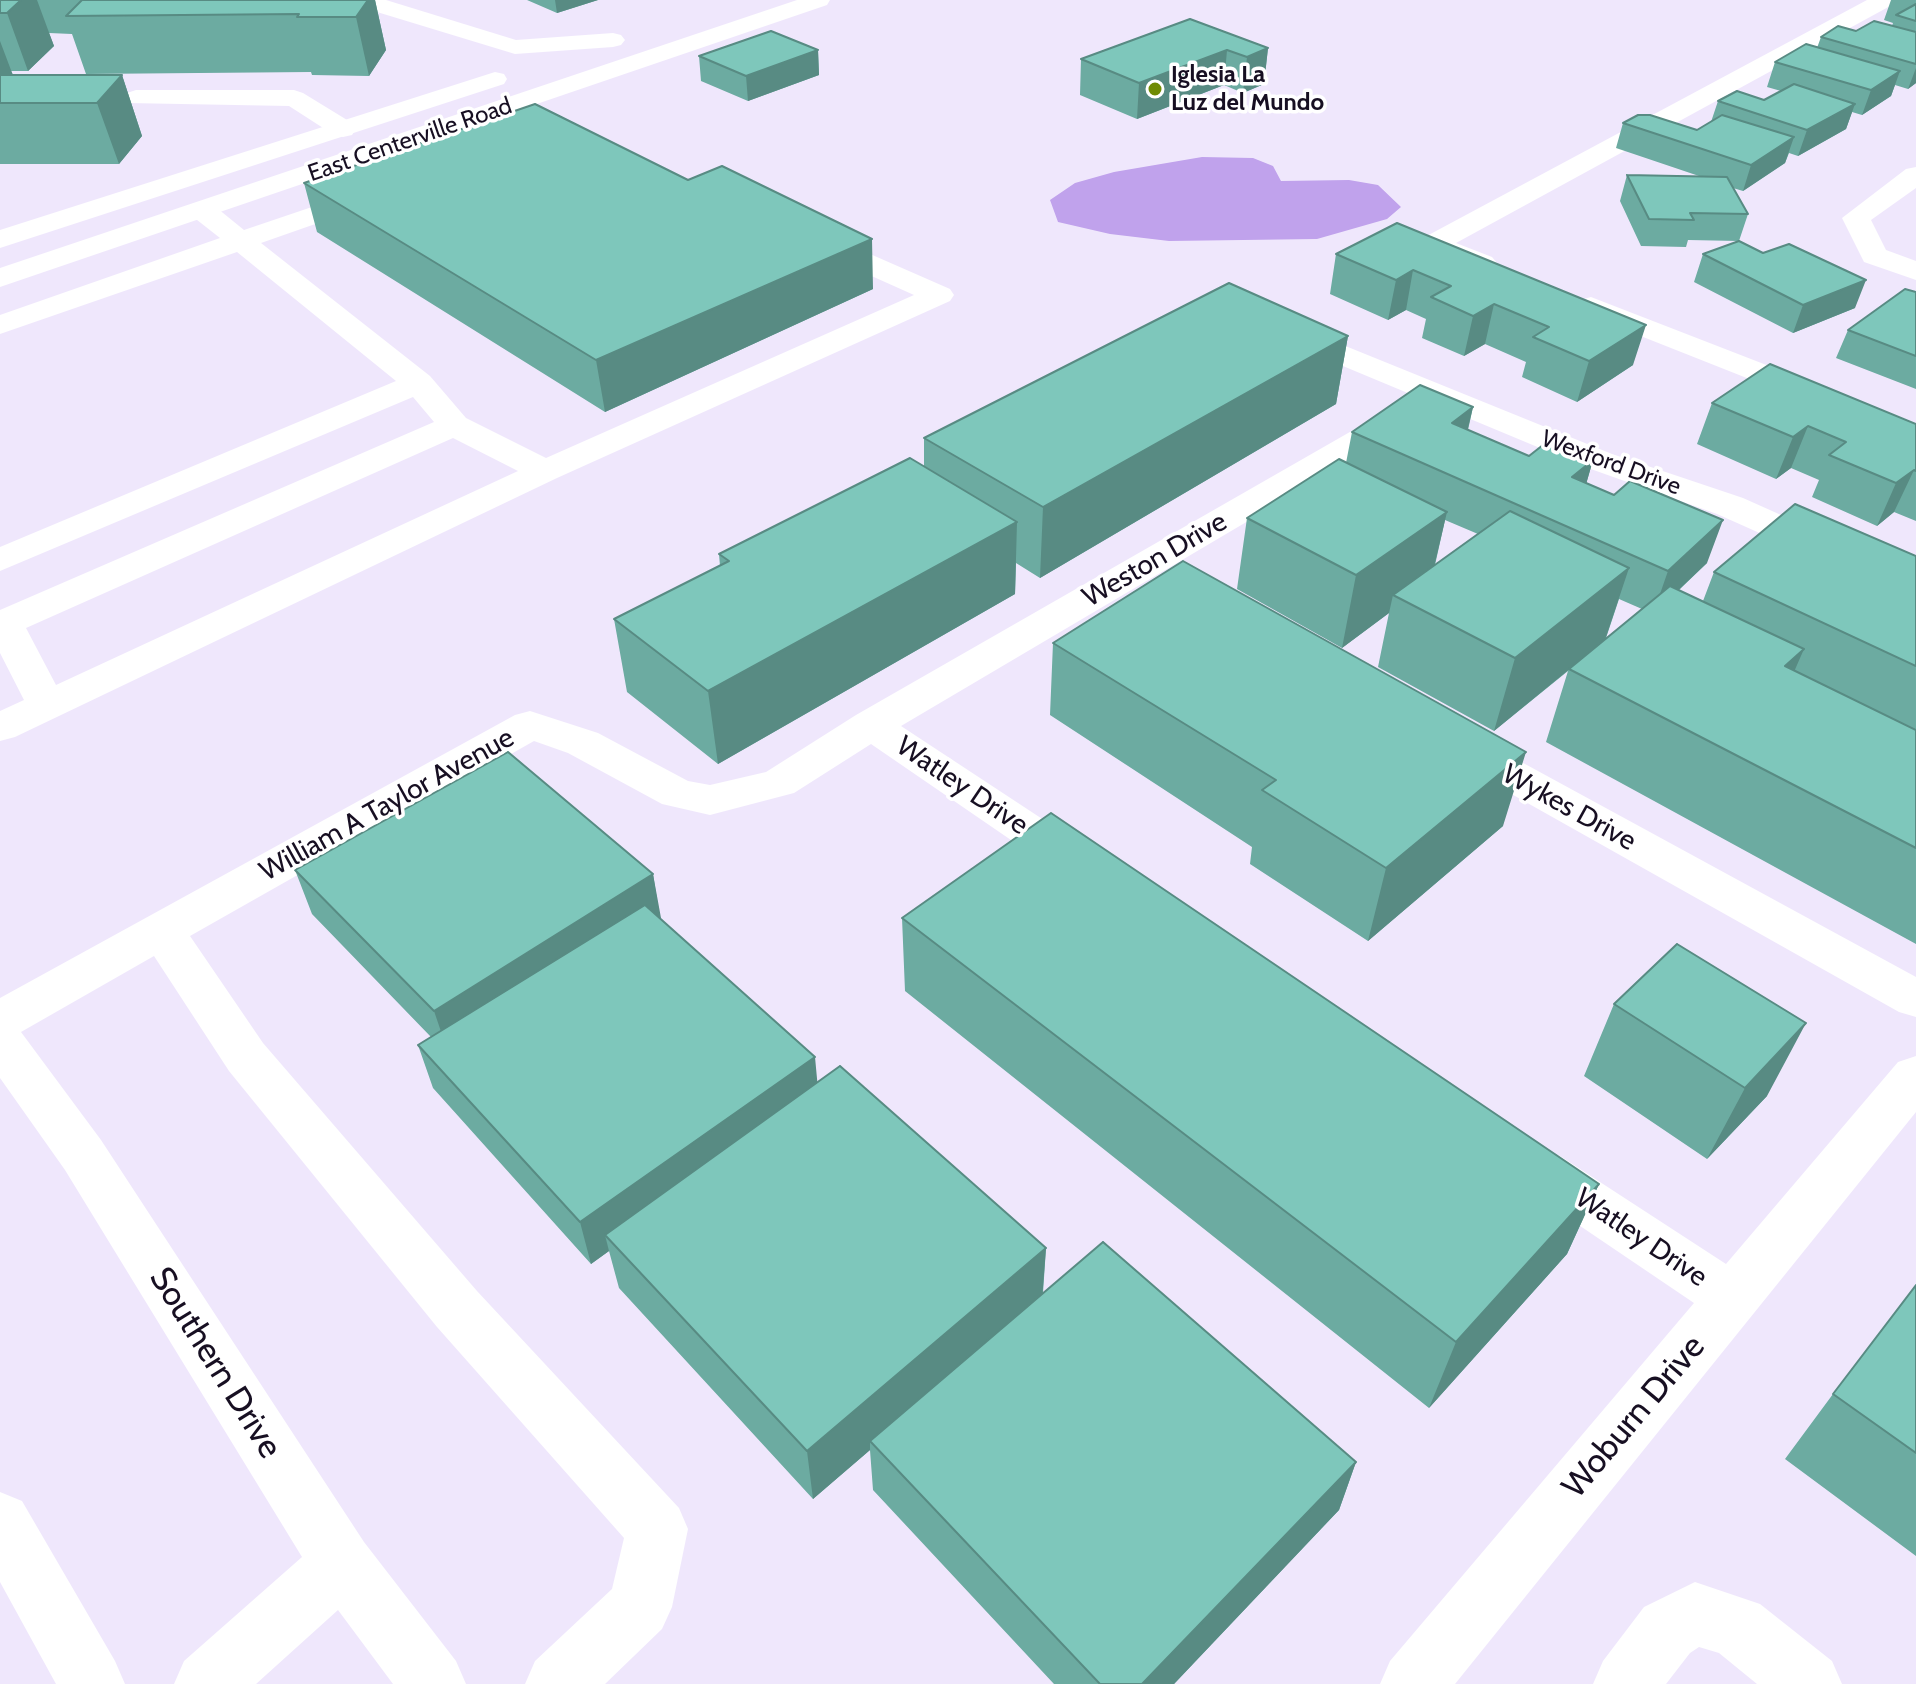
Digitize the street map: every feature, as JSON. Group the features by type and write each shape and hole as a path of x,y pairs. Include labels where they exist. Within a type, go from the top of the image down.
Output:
{"street":[{"path":"362,0 515,47 613,40"},
{"name":"East Centerville Road","path":"0,278 819,0"},
{"path":"1506,273 1433,244 1884,0"},
{"name":"East Centerville Road","path":"0,239 640,31"},
{"path":"136,98 294,98 377,151"},
{"path":"510,106 536,118"},
{"path":"1916,175 1856,218 1874,256 1916,271"},
{"path":"0,325 386,190"},
{"path":"202,210 419,383 454,425 545,471"},
{"path":"0,727 545,471 939,295 794,232"},
{"path":"1565,296 1916,435"},
{"name":"Wexford Drive","path":"1301,337 1600,461 1730,506 1842,556 1916,599"},
{"path":"0,560 419,383"},
{"name":"Weston Drive","path":"871,725 1438,394"},
{"path":"47,705 4,623 454,425"},
{"path":"1138,569 1180,592"},
{"name":"William A Taylor Avenue","path":"0,1021 530,725 583,743 677,794 710,800 779,783 871,725"},
{"name":"Watley Drive","path":"871,725 1109,884"},
{"name":"Wykes Drive","path":"1430,731 1916,999"},
{"path":"162,931 246,1057 457,1309 657,1529 640,1607 558,1684"},
{"name":"Southern Drive","path":"0,1040 83,1155 342,1564 433,1684"},
{"name":"Woburn Drive","path":"1413,1684 1916,1076"},
{"name":"Watley Drive","path":"1507,1149 1733,1299"},
{"path":"0,1522 92,1684"},
{"path":"207,1684 342,1564"},
{"path":"1626,1684 1667,1630 1695,1614 1737,1627 1809,1684"}],"shaded area":[{"path":"1202,157 1253,158 1273,166 1281,181 1349,180 1378,185 1401,207 1387,219 1317,239 1169,241 1110,234 1058,222 1050,200 1075,183 1114,172"}],"building":[{"path":"0,0 21,0 7,13 0,13"},
{"path":"82,0 368,0 356,17 297,17 299,14 66,16"},
{"path":"1916,4 1916,21 1896,15"},
{"path":"1190,19 1268,48 1247,57 1227,50 1139,83 1081,59"},
{"path":"1874,21 1916,32 1916,64 1821,37 1838,26 1856,31"},
{"path":"771,31 818,50 746,76 699,56"},
{"path":"1806,44 1900,71 1871,90 1775,62"},
{"path":"0,75 122,75 97,103 0,103"},
{"path":"1794,84 1855,104 1807,130 1718,101 1737,91 1764,100"},
{"path":"535,104 688,180 722,166 872,239 596,360 304,183"},
{"path":"1638,115 1650,115 1697,130 1722,115 1794,137 1751,165 1623,123"},
{"path":"1627,175 1727,177 1748,214 1690,213 1694,220 1649,219"},
{"path":"1397,223 1646,325 1589,361 1533,337 1549,327 1494,304 1473,316 1431,297 1451,286 1413,270 1396,280 1336,254"},
{"path":"1739,241 1763,253 1789,244 1866,280 1803,305 1703,254"},
{"path":"1229,283 1348,336 1043,507 924,438"},
{"path":"1905,289 1916,292 1916,356 1848,330"},
{"path":"1770,364 1916,424 1916,471 1896,483 1829,455 1846,442 1808,426 1793,437 1712,403"},
{"path":"1420,385 1473,407 1452,423 1529,456 1548,441 1593,460 1572,477 1614,495 1630,481 1723,520 1668,571 1352,432"},
{"path":"910,458 1017,522 708,691 614,619 729,561 719,554"},
{"path":"1339,459 1447,512 1356,575 1247,518"},
{"path":"1795,504 1916,556 1916,666 1714,572"},
{"path":"1510,511 1629,568 1515,658 1393,595"},
{"path":"1183,561 1526,752 1386,868 1262,790 1276,780 1053,643"},
{"path":"1670,586 1804,649 1785,666 1916,730 1916,848 1569,669"},
{"path":"508,752 653,874 434,1011 295,870"},
{"path":"1051,813 1599,1184 1456,1342 902,918"},
{"path":"645,905 815,1057 580,1222 418,1045"},
{"path":"1677,944 1806,1023 1745,1088 1614,1004"},
{"path":"840,1066 1046,1248 807,1451 605,1235"},
{"path":"1103,1242 1356,1462 1142,1684 1100,1684 870,1441"},
{"path":"1916,1285 1916,1453 1833,1394"}],"place":[{"name":"Iglesia La Luz del Mundo","path":"1155,89"}]}
